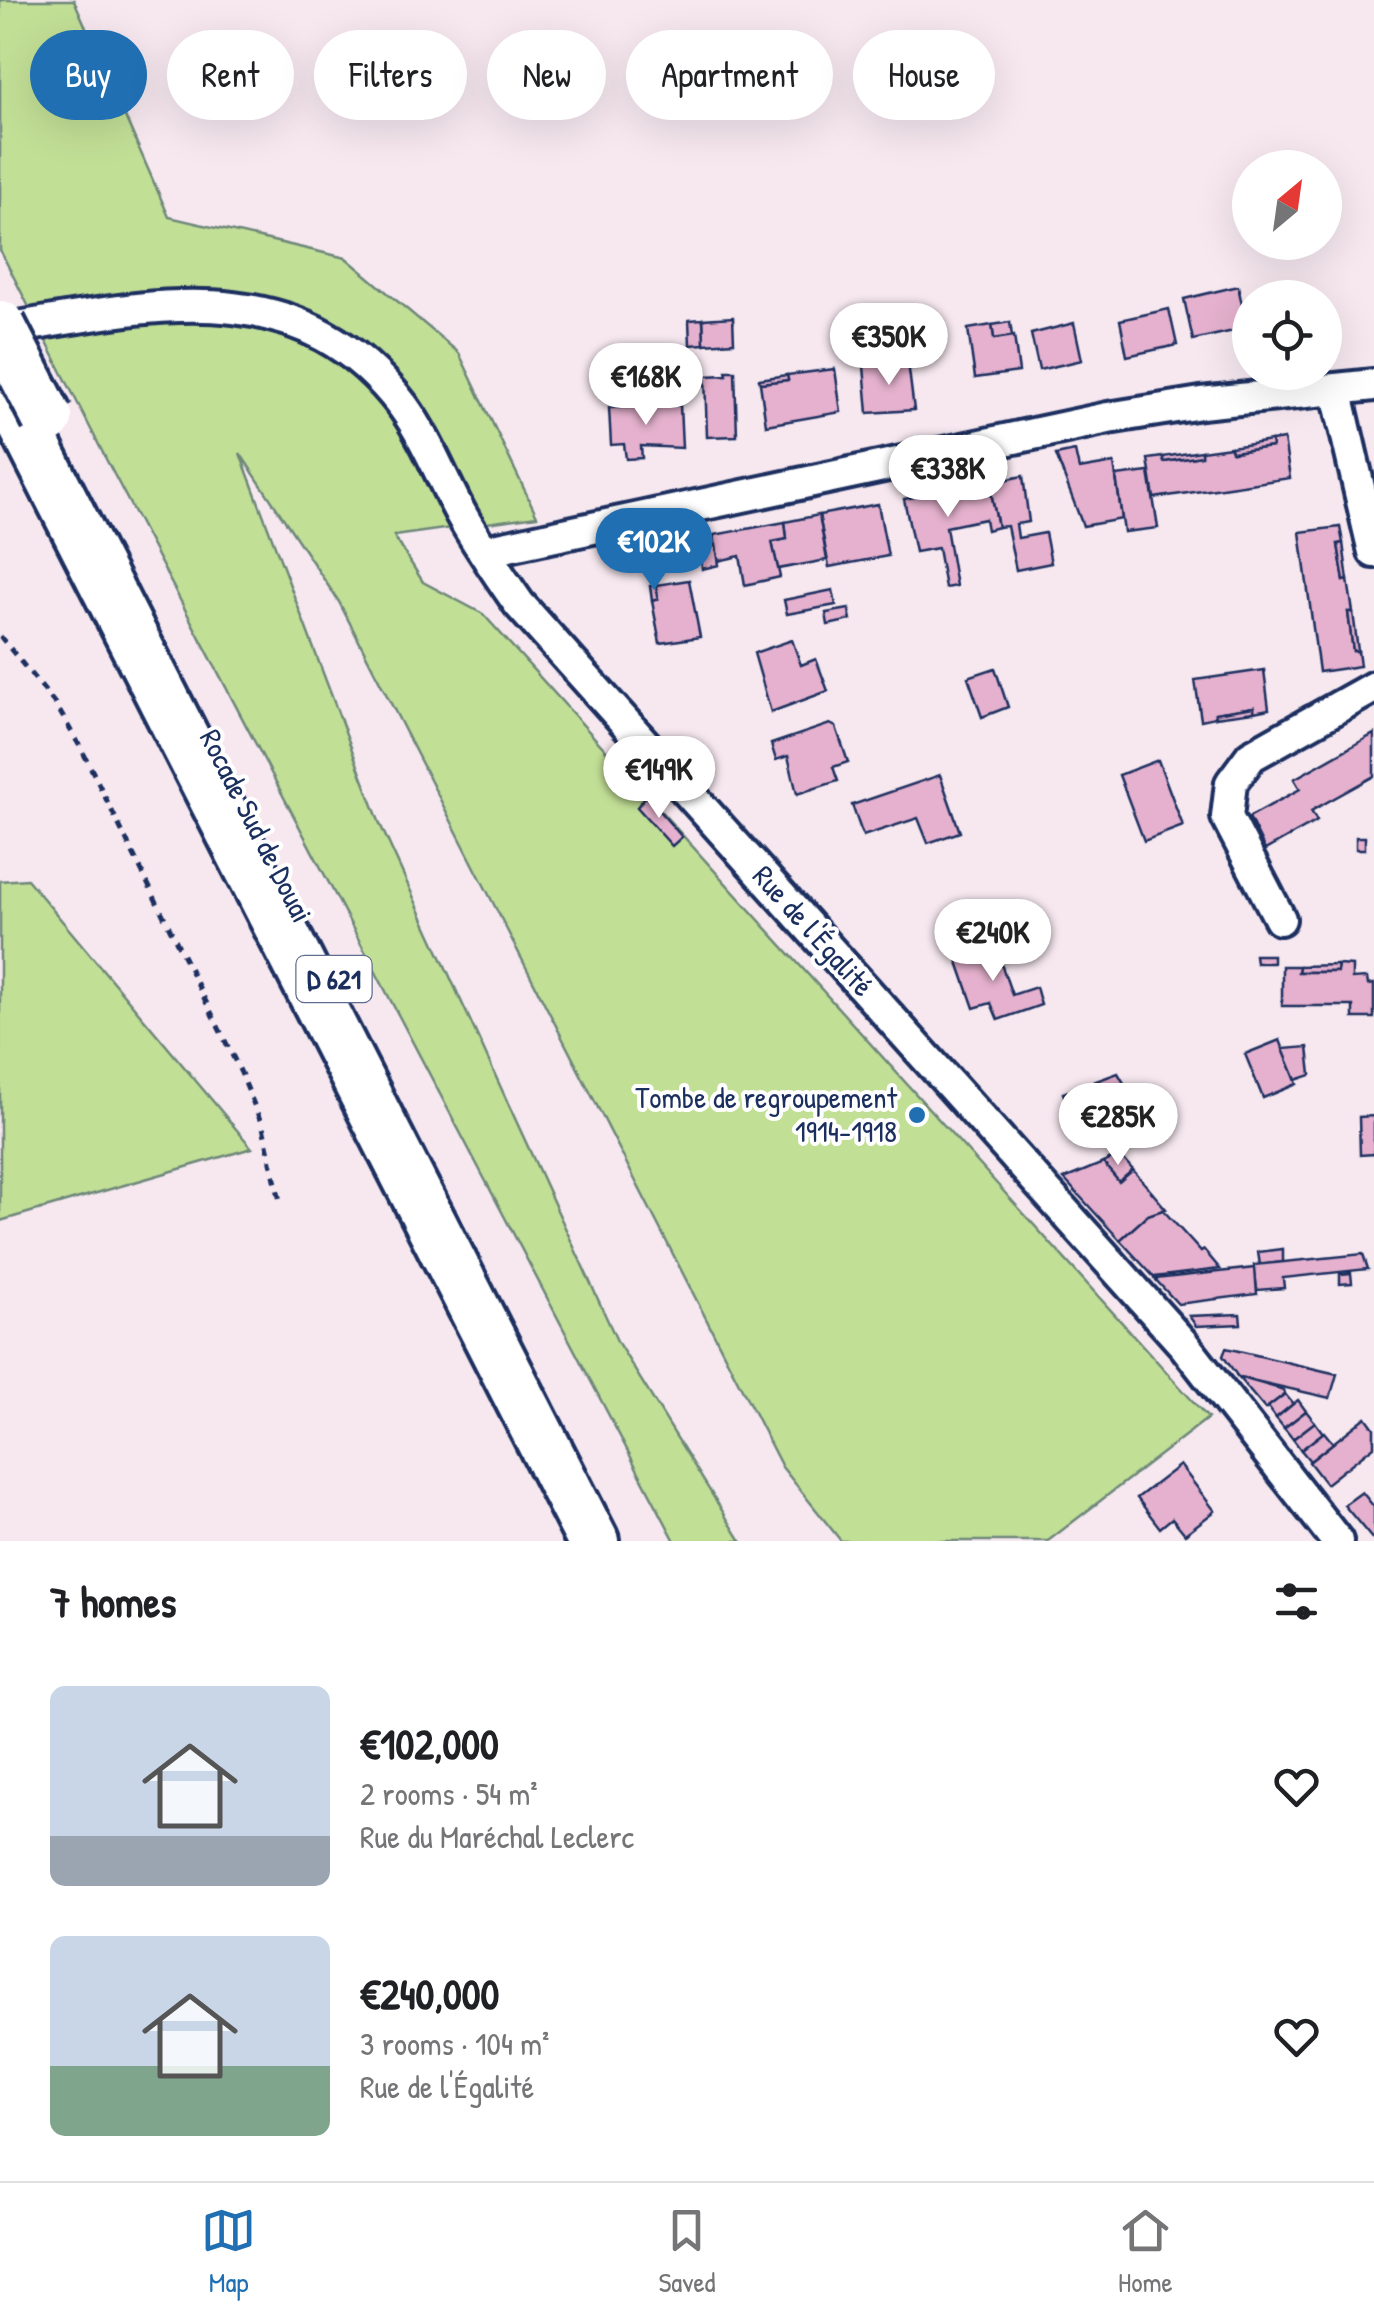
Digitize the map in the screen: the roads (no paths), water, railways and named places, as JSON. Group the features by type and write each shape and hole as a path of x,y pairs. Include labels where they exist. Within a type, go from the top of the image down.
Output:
{"highway":[{"name":"Rocade Sud de Douai","path":"0,328 36,422 593,1541"},
{"name":"Rocade Sud de Douai","path":"0,378 36,422 621,1541"}],"street":[{"name":"Rue de l'Égalité","path":"0,328 178,304 216,304 251,310 307,328 354,358 402,406 463,517 519,604 1185,1346 1337,1541"},
{"path":"1342,388 1374,385"},
{"path":"484,550 1108,418 1200,403 1326,390"},
{"path":"1336,390 1374,552"},
{"path":"1280,919 1227,817 1231,783 1250,756 1374,688"}],"place":[{"name":"Tombe de regroupement 1914-1918","path":"917,1115"}]}
